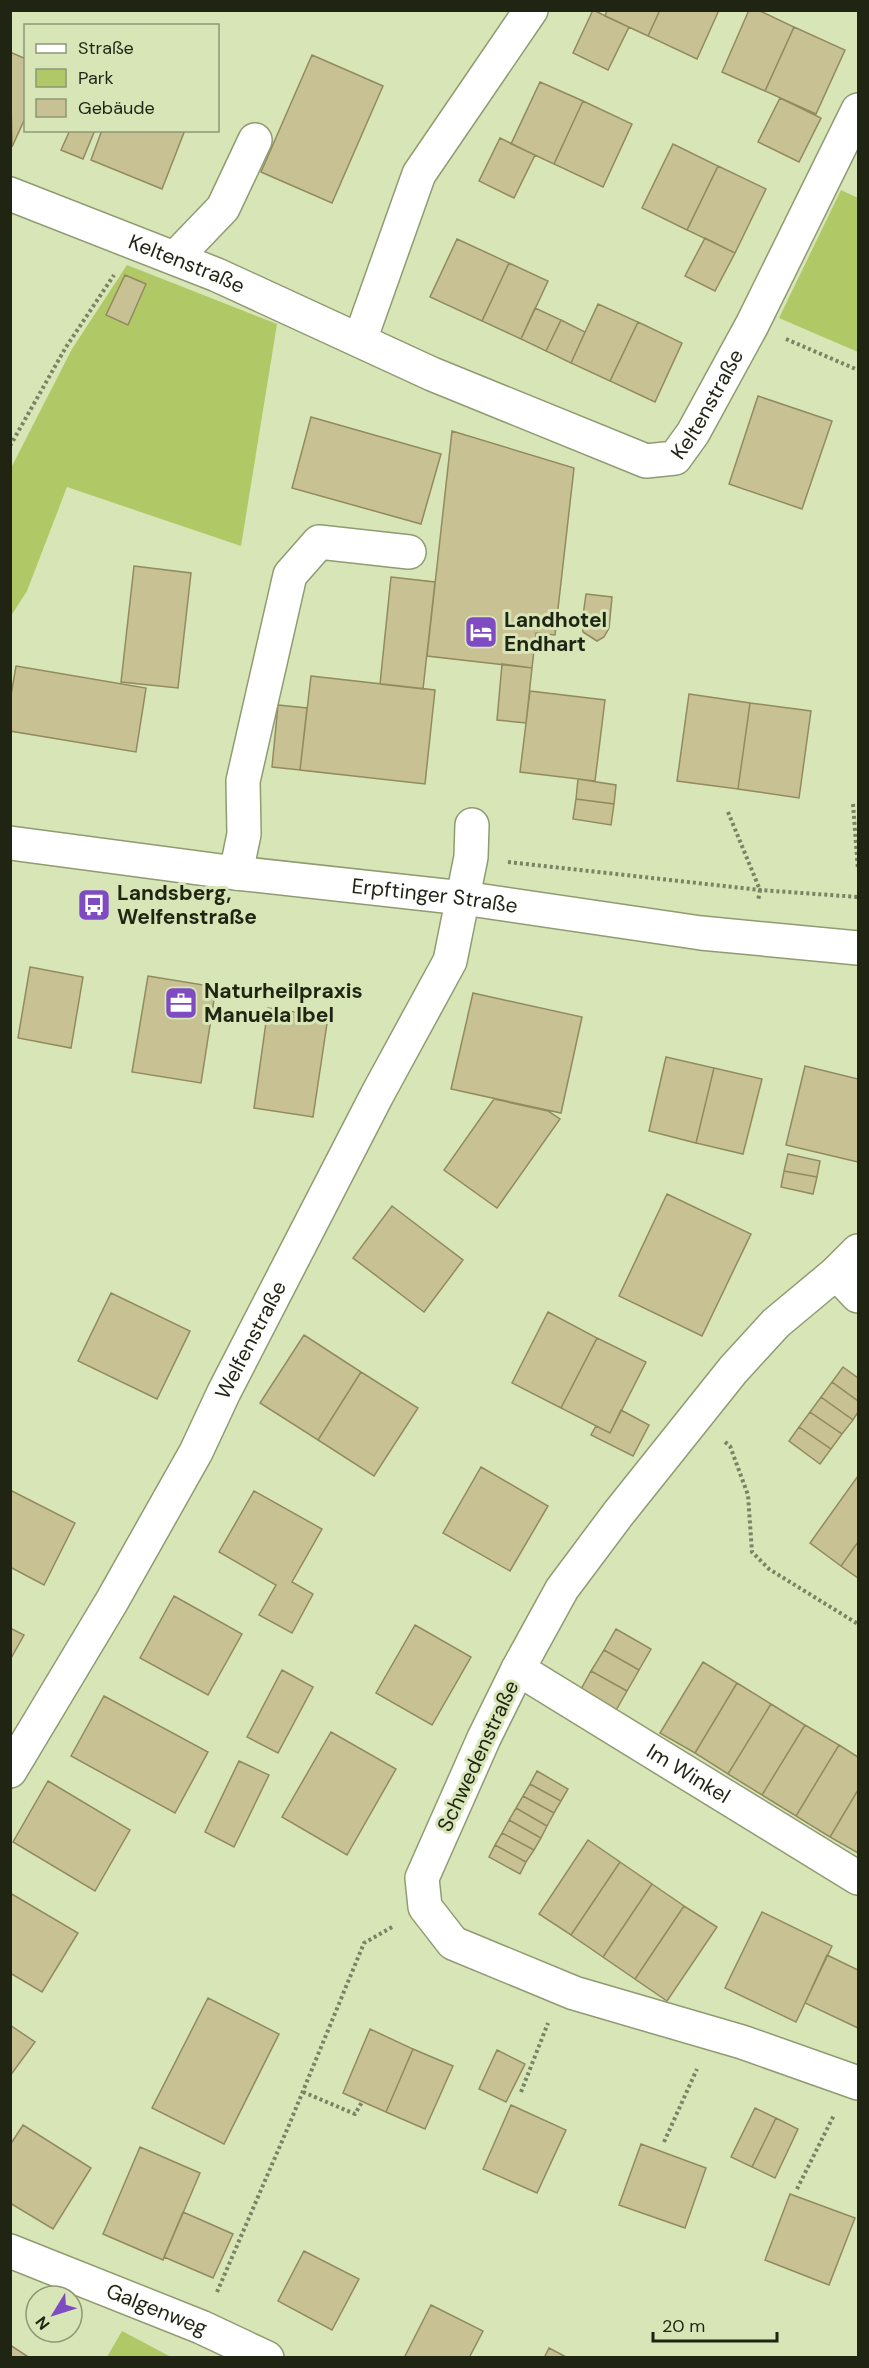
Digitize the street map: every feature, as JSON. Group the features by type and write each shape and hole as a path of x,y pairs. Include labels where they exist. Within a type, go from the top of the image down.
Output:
{"street":[{"path":"360,340 419,174 531,10"},
{"name":"Keltenstraße","path":"10,194 248,288 432,374 646,461 675,458 693,433 752,325 858,110"},
{"path":"175,258 223,208 255,140"},
{"path":"236,873 244,834 243,781 290,574 319,542 409,552"},
{"name":"Welfenstraße","path":"10,1771 112,1601 196,1452 224,1392 377,1095 450,961 471,857 472,825"},
{"name":"Erpftinger Straße","path":"10,843 236,873 463,898 701,933 858,948"},
{"path":"847,1262 858,1296"},
{"name":"Schwedenstraße","path":"425,1908 422,1878 484,1738 518,1669 562,1589 733,1370 777,1323 847,1262"},
{"name":"Im Winkel","path":"518,1669 858,1878"},
{"path":"425,1908 453,1944 562,1988 714,2033 854,2082"},
{"name":"Galgenweg","path":"10,2251 201,2327 267,2358"}],"path":[{"path":"10,446 66,347 135,243"},
{"path":"752,325 858,370"},
{"path":"853,804 858,870"},
{"path":"728,812 760,890 751,937"},
{"path":"471,857 760,890 858,897"},
{"path":"695,1416 730,1446 747,1495 752,1552 769,1569 858,1624"},
{"path":"201,2327 303,2092 364,1943 425,1908"},
{"path":"521,2092 562,1988"},
{"path":"664,2142 714,2033"},
{"path":"797,2189 854,2082"},
{"path":"303,2092 356,2114 362,2102"}],"green space":[{"path":"841,190 858,198 858,352 779,318"},
{"path":"127,265 277,324 241,546 67,487 27,591 11,616 11,468 72,349"},
{"path":"122,2331 171,2357 107,2357"}],"building":[{"path":"593,10 629,27 608,70 573,53"},
{"path":"607,10 660,10 648,36 605,16"},
{"path":"660,10 719,10 697,59 648,36"},
{"path":"749,10 758,10 794,27 765,91 722,72"},
{"path":"794,27 845,50 816,114 765,91"},
{"path":"10,52 24,58 24,120 12,147"},
{"path":"312,55 383,86 332,203 261,172"},
{"path":"540,82 583,101 554,164 511,144"},
{"path":"780,98 821,118 799,162 758,142"},
{"path":"583,101 632,124 603,187 554,164"},
{"path":"69,132 94,132 83,159 61,150"},
{"path":"101,132 184,132 162,189 91,160"},
{"path":"500,138 535,155 514,198 479,181"},
{"path":"673,144 718,166 687,230 642,208"},
{"path":"718,166 766,189 735,253 687,230"},
{"path":"705,238 735,253 715,291 685,276"},
{"path":"457,239 509,263 482,321 430,297"},
{"path":"509,263 548,281 521,339 482,321"},
{"path":"125,275 146,284 128,325 106,315"},
{"path":"598,304 638,322 610,381 571,363"},
{"path":"535,308 561,320 546,351 521,339"},
{"path":"561,320 585,332 571,363 546,351"},
{"path":"638,322 682,343 655,402 610,381"},
{"path":"758,396 832,421 802,509 729,484"},
{"path":"311,417 441,454 421,524 292,488"},
{"path":"452,431 574,468 555,635 536,633 532,668 427,656"},
{"path":"134,566 191,573 178,688 121,682"},
{"path":"391,577 435,582 423,689 380,684"},
{"path":"586,594 612,597 609,628 604,637 597,641 583,632"},
{"path":"502,664 532,668 526,723 497,720"},
{"path":"16,666 146,688 136,752 10,731 10,701"},
{"path":"311,676 435,690 425,784 300,770"},
{"path":"530,691 605,700 595,781 520,772"},
{"path":"689,694 750,703 738,789 677,781"},
{"path":"750,703 811,711 799,798 738,789"},
{"path":"278,705 307,708 300,770 272,767"},
{"path":"578,779 616,785 614,804 576,799"},
{"path":"576,799 614,804 611,825 573,819"},
{"path":"30,967 83,977 71,1048 18,1038"},
{"path":"148,976 216,987 201,1083 132,1072"},
{"path":"473,993 582,1017 561,1113 451,1089"},
{"path":"268,1008 328,1017 313,1117 254,1108"},
{"path":"666,1057 714,1068 696,1143 649,1131"},
{"path":"805,1066 858,1079 858,1162 786,1145"},
{"path":"714,1068 762,1079 743,1154 696,1143"},
{"path":"494,1099 548,1111 560,1119 497,1208 444,1170"},
{"path":"788,1154 820,1161 817,1177 784,1171"},
{"path":"784,1171 817,1177 813,1194 781,1187"},
{"path":"667,1194 751,1234 702,1336 619,1296"},
{"path":"392,1206 463,1260 424,1312 353,1258"},
{"path":"111,1293 190,1331 157,1399 78,1361"},
{"path":"548,1312 597,1338 561,1408 512,1383"},
{"path":"304,1335 361,1372 318,1440 260,1403"},
{"path":"597,1338 646,1362 610,1433 561,1408"},
{"path":"843,1367 858,1378 858,1401 832,1382"},
{"path":"361,1372 418,1408 374,1476 318,1440"},
{"path":"832,1382 858,1401 858,1412 853,1420 821,1397"},
{"path":"821,1397 853,1420 842,1434 810,1412"},
{"path":"621,1410 649,1425 633,1456 591,1435 596,1426 610,1433"},
{"path":"810,1412 842,1434 831,1449 799,1427"},
{"path":"799,1427 831,1449 820,1464 789,1441"},
{"path":"481,1467 548,1506 510,1571 443,1533"},
{"path":"858,1476 858,1542 841,1566 810,1543"},
{"path":"10,1490 75,1523 44,1585 10,1567"},
{"path":"254,1491 322,1529 292,1582 313,1594 292,1633 259,1615 276,1585 219,1552"},
{"path":"858,1542 858,1578 841,1566"},
{"path":"174,1596 242,1634 208,1695 140,1658"},
{"path":"415,1625 471,1657 432,1725 376,1693"},
{"path":"10,1628 24,1635 10,1660"},
{"path":"616,1629 651,1649 639,1670 604,1650"},
{"path":"604,1650 639,1670 627,1691 591,1671"},
{"path":"703,1662 737,1683 695,1753 660,1733"},
{"path":"282,1670 313,1687 278,1753 247,1737"},
{"path":"591,1671 627,1691 615,1712 580,1691"},
{"path":"737,1683 771,1704 728,1774 695,1753"},
{"path":"104,1696 208,1752 175,1813 71,1756"},
{"path":"771,1704 805,1725 762,1795 728,1774"},
{"path":"805,1725 839,1745 796,1816 762,1795"},
{"path":"331,1732 396,1769 347,1855 282,1817"},
{"path":"839,1745 858,1757 858,1790 830,1837 796,1816"},
{"path":"239,1761 269,1775 234,1847 205,1832"},
{"path":"537,1771 568,1789 561,1801 530,1784"},
{"path":"48,1781 130,1830 95,1891 13,1842"},
{"path":"530,1784 561,1801 554,1813 523,1796"},
{"path":"858,1790 858,1853 830,1837"},
{"path":"523,1796 554,1813 547,1826 516,1808"},
{"path":"516,1808 547,1826 541,1838 509,1820"},
{"path":"509,1820 541,1838 534,1850 502,1833"},
{"path":"502,1833 534,1850 526,1862 495,1845"},
{"path":"588,1840 620,1862 571,1935 539,1914"},
{"path":"495,1845 526,1862 520,1874 489,1857"},
{"path":"620,1862 652,1884 603,1957 571,1935"},
{"path":"652,1884 684,1906 635,1979 603,1957"},
{"path":"10,1893 78,1933 42,1992 10,1973"},
{"path":"684,1906 717,1927 667,2001 635,1979"},
{"path":"762,1912 832,1946 796,2022 725,1988"},
{"path":"827,1955 858,1970 858,2028 805,2003"},
{"path":"208,1998 279,2034 224,2144 152,2108"},
{"path":"10,2025 35,2042 10,2076"},
{"path":"370,2029 413,2049 386,2112 343,2093"},
{"path":"413,2049 453,2066 425,2129 386,2112"},
{"path":"497,2050 525,2064 506,2102 479,2089"},
{"path":"511,2105 566,2130 537,2193 483,2169"},
{"path":"755,2108 776,2118 752,2167 731,2157"},
{"path":"776,2118 798,2129 775,2178 752,2167"},
{"path":"23,2125 91,2168 53,2229 10,2203 10,2145"},
{"path":"641,2144 706,2168 685,2228 619,2205"},
{"path":"140,2147 200,2173 163,2260 103,2234"},
{"path":"790,2194 855,2218 829,2285 765,2260"},
{"path":"183,2212 233,2234 213,2278 164,2257"},
{"path":"304,2251 359,2279 332,2330 278,2301"},
{"path":"431,2305 483,2331 469,2358 404,2358"},
{"path":"10,2345 30,2358 10,2358"},
{"path":"549,2348 568,2358 544,2358"}],"place":[{"name":"Landhotel Endhart","path":"481,632"},
{"name":"Landsberg, Welfenstraße","path":"94,905"},
{"name":"Naturheilpraxis Manuela Ibel","path":"181,1003"}]}
